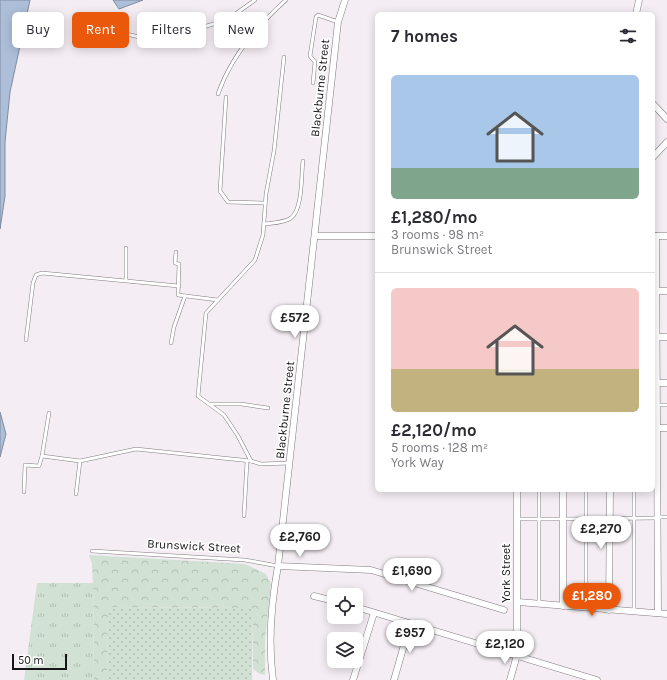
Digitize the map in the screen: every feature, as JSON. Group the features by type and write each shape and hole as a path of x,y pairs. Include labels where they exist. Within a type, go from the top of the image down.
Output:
{"street":[{"name":"Blackburne Street","path":"273,680 271,665 270,622 290,464 338,22 345,0"},
{"path":"636,12 639,0"},
{"path":"655,106 667,119"},
{"path":"655,155 667,142"},
{"path":"315,236 375,236"},
{"path":"658,613 655,428 657,383 655,334 655,236 667,236"},
{"path":"656,291 667,292"},
{"path":"655,334 667,337"},
{"path":"657,383 667,383"},
{"path":"655,428 667,428"},
{"name":"York Street","path":"510,680 517,655 517,492"},
{"path":"563,492 563,606"},
{"path":"610,492 610,610"},
{"name":"Brunswick Street","path":"278,566 371,570 504,610"},
{"path":"314,596 327,599"},
{"path":"518,602 667,614"},
{"path":"363,610 597,680"},
{"path":"353,680 374,613"},
{"path":"394,680 410,624"}],"lane":[{"path":"129,35 156,41 227,20 255,0"},
{"path":"218,94 224,77 237,55 264,20 286,0"},
{"path":"313,83 315,62 310,56 316,17 318,15 338,22"},
{"path":"244,516 249,461 238,436 224,415 198,396 206,313 255,260 263,235 266,194 274,151 284,57"},
{"path":"226,97 220,191 228,202 265,203"},
{"path":"264,224 290,219 295,214 299,203 303,161"},
{"path":"126,248 126,280"},
{"path":"176,252 175,263 179,264 178,295 218,300"},
{"path":"26,340 36,275 42,273 179,286"},
{"path":"171,343 174,327 185,296"},
{"path":"656,401 667,405"},
{"path":"210,404 241,404 268,408"},
{"path":"24,492 25,465 39,466 49,413"},
{"path":"42,456 80,461 136,449 249,461 261,464 290,464"},
{"path":"76,494 80,461"},
{"path":"539,492 540,604"},
{"path":"586,492 586,608"},
{"path":"634,492 634,611"},
{"path":"517,519 633,519 667,517"},
{"name":"Brunswick Street","path":"92,551 245,560 278,566"}],"green space":[{"path":"89,555 245,564 266,574 271,584 265,639 265,675 260,674 253,669 253,608 108,607 107,680 94,680 93,583 92,564"},
{"path":"37,583 93,583 94,680 24,680"},
{"path":"108,607 253,608 252,680 107,680"}],"water":[{"path":"0,0 30,0 27,12 12,12 12,48 20,48 10,92 5,142 5,196 0,229"},
{"path":"113,0 143,0 119,9"},
{"path":"0,412 6,434 0,457"}]}
